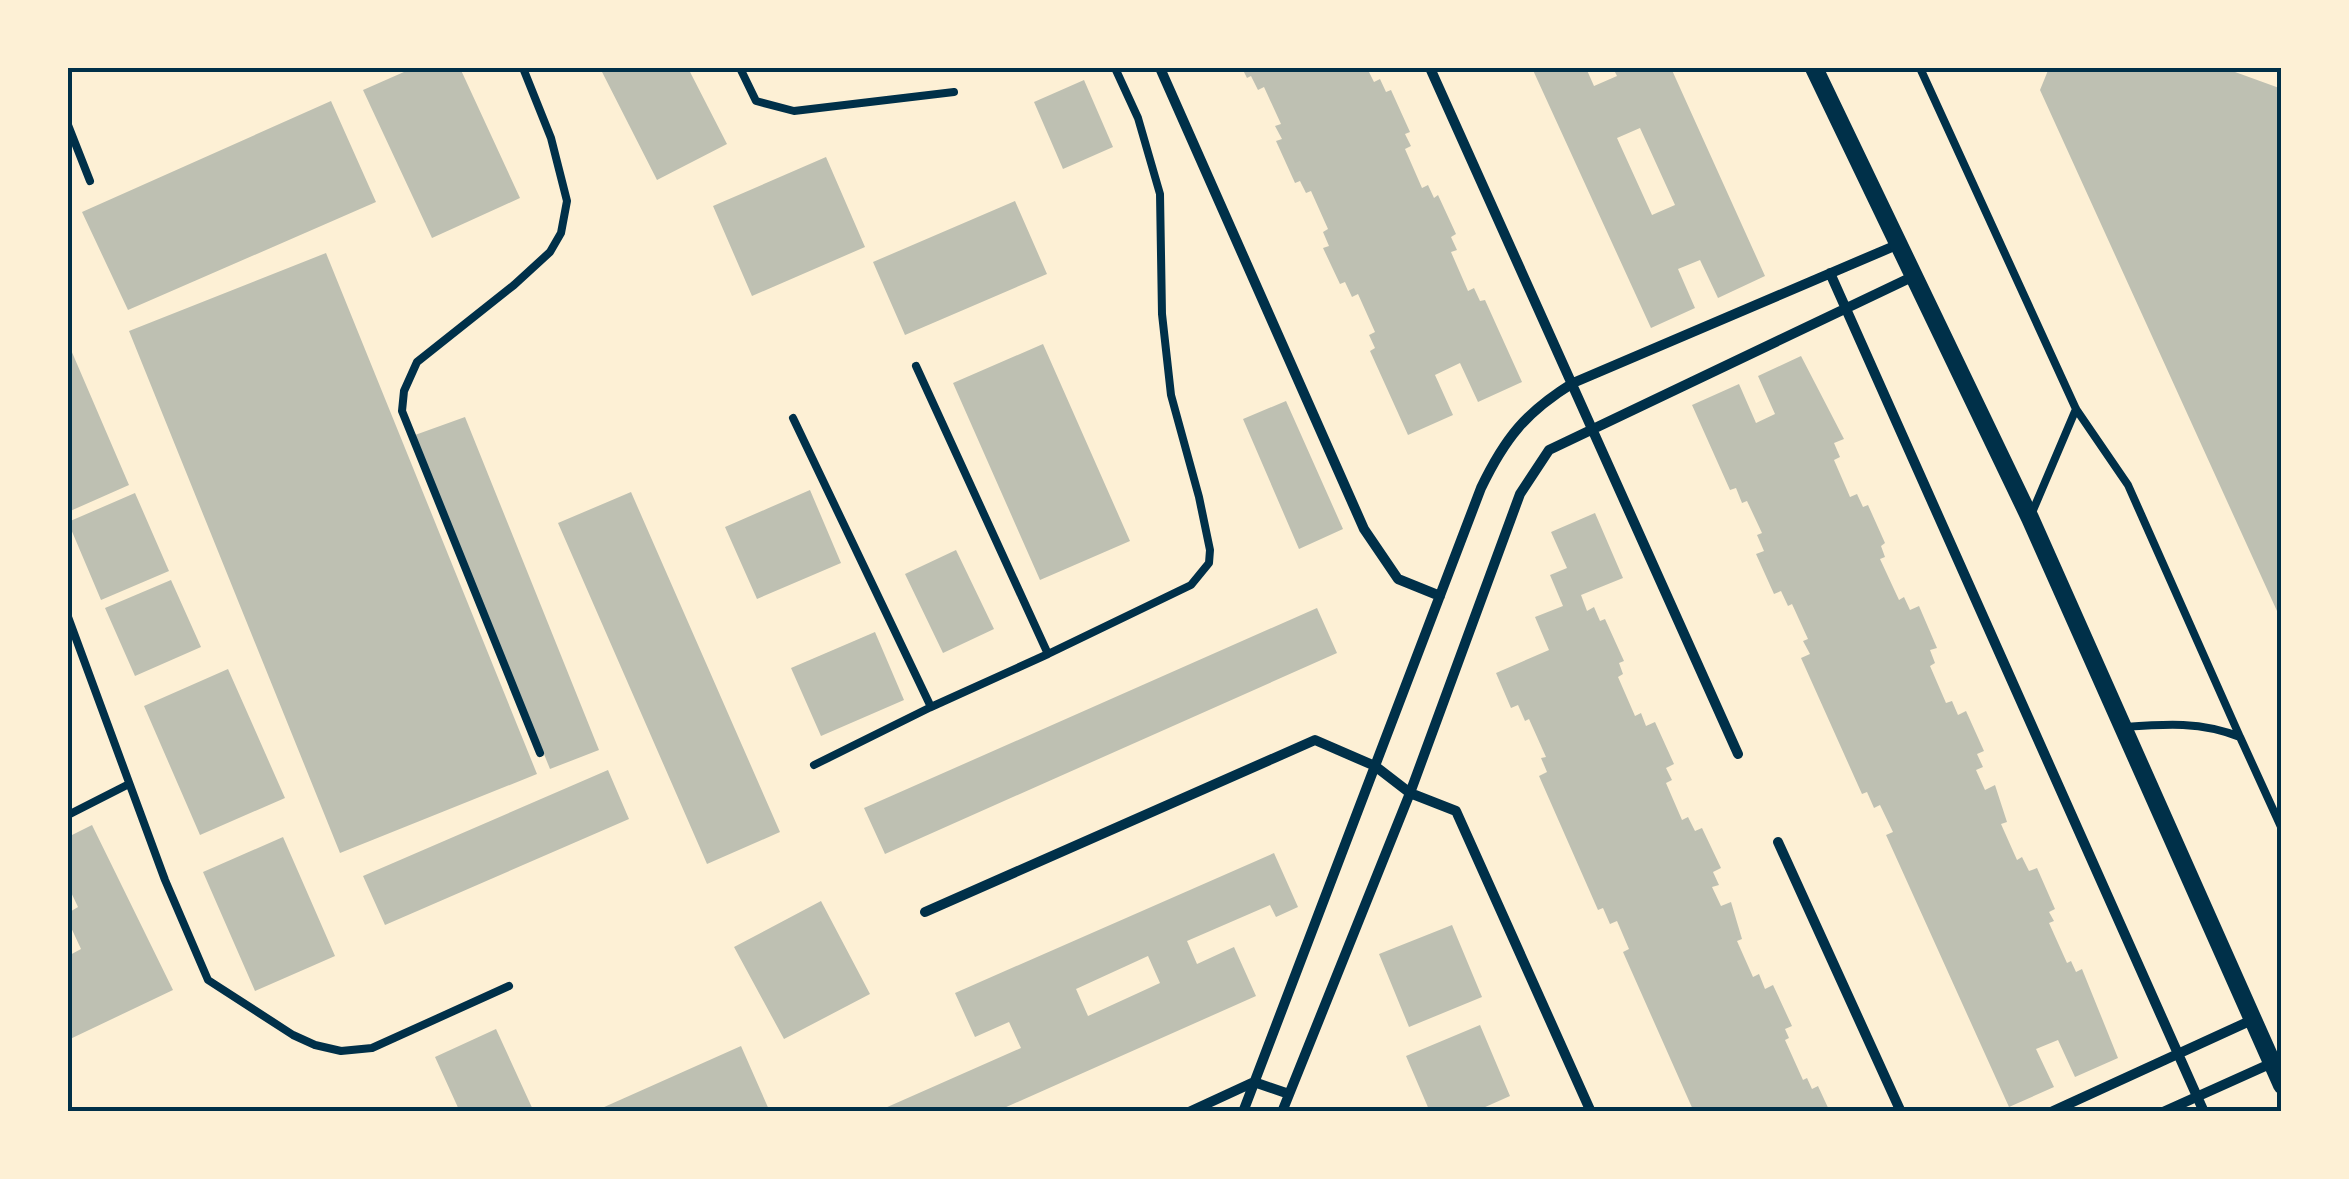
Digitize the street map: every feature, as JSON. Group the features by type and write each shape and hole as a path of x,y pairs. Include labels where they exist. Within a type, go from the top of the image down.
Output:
{"street":[{"path":"1160,68 1364,529 1398,579 1440,596"},
{"path":"1430,68 1738,754"},
{"path":"1814,68 2030,518 2282,1085"},
{"path":"1243,1112 1440,596 1497,456 1517,426 1544,401 1573,383 1899,244"},
{"path":"1830,273 2204,1112"},
{"path":"1282,1112 1410,793 1520,494 1548,450 1914,276"},
{"path":"925,912 1316,740 1375,766 1410,793 1456,810 1592,1112"},
{"path":"1778,842 1901,1112"},
{"path":"2051,1112 2252,1020"},
{"path":"2163,1112 2272,1063"},
{"path":"1189,1112 1254,1082 1289,1094"}],"lane":[{"path":"522,68 551,138 567,201 561,233 550,252 514,286 417,362 404,392 402,411 540,753"},
{"path":"740,68 756,100 794,112 954,92"},
{"path":"814,765 1192,585 1209,563 1199,498 1171,395 1162,314 1160,194 1138,118 1114,68"},
{"path":"1920,68 2076,409 2128,485 2282,829"},
{"path":"68,125 90,182"},
{"path":"916,366 1048,654"},
{"path":"2030,518 2076,409"},
{"path":"793,418 931,707"},
{"path":"68,617 165,880 208,980 293,1034 315,1045 341,1051 372,1048 509,986"},
{"path":"2121,727 2213,726 2240,737"},
{"path":"68,815 129,784"}],"building":[{"path":"413,68 460,68 520,198 432,238 363,90"},
{"path":"600,68 688,68 727,144 657,180"},
{"path":"1242,68 1367,68 1374,82 1380,79 1386,92 1391,90 1410,132 1405,134 1411,146 1405,149 1422,188 1428,185 1434,198 1438,195 1456,234 1451,237 1457,250 1451,252 1468,291 1474,288 1480,301 1485,300 1522,382 1478,402 1460,363 1435,375 1453,415 1408,435 1370,351 1375,348 1369,335 1375,332 1358,294 1352,297 1345,282 1340,284 1323,248 1329,246 1323,232 1328,229 1311,191 1306,193 1300,181 1295,183 1276,141 1282,139 1275,126 1281,124 1264,87 1258,90"},
{"path":"1532,68 1586,68 1594,86 1617,76 1613,68 1671,68 1765,276 1718,298 1700,260 1678,269 1695,308 1651,328","holes":["1640,128 1675,205 1652,215 1617,138"]},
{"path":"2049,68 2224,68 2282,89 2282,622 2040,90"},
{"path":"1084,80 1113,147 1063,169 1034,102"},
{"path":"331,101 376,202 128,310 82,212"},
{"path":"826,157 865,247 752,296 713,206"},
{"path":"1015,201 1047,274 905,335 873,262"},
{"path":"326,253 537,774 340,853 129,331"},
{"path":"68,343 129,485 68,512"},
{"path":"1043,344 1130,541 1040,580 953,383"},
{"path":"1801,356 1844,439 1834,443 1840,457 1834,460 1850,497 1857,494 1863,507 1868,505 1885,543 1881,546 1885,557 1880,559 1899,600 1904,597 1910,610 1919,606 1937,648 1930,650 1935,663 1930,666 1946,703 1952,701 1958,715 1966,711 1984,751 1977,754 1983,767 1976,770 1985,790 1995,785 2007,822 2001,824 2017,860 2022,857 2029,871 2037,868 2055,909 2049,912 2054,921 2049,923 2067,963 2071,961 2076,972 2082,969 2118,1058 2075,1077 2058,1040 2036,1049 2054,1087 2009,1107 1886,835 1893,832 1880,805 1874,808 1867,792 1862,794 1801,658 1810,654 1803,641 1808,639 1792,604 1788,606 1781,591 1774,594 1756,554 1764,551 1757,535 1762,533 1747,501 1742,503 1736,488 1730,490 1692,405 1739,384 1756,423 1775,414 1758,376"},
{"path":"1286,401 1343,529 1299,549 1243,419"},
{"path":"465,417 599,750 550,769 415,435"},
{"path":"810,490 841,563 757,599 725,527"},
{"path":"631,492 780,832 707,864 558,523"},
{"path":"135,493 169,571 101,600 68,522"},
{"path":"1595,513 1623,578 1581,595 1587,611 1594,607 1600,621 1605,619 1624,661 1619,663 1623,674 1618,677 1635,716 1641,713 1646,726 1655,722 1674,764 1666,768 1672,780 1666,783 1682,820 1688,817 1695,831 1702,828 1721,868 1713,872 1719,885 1712,887 1721,906 1731,902 1742,939 1737,941 1753,977 1759,974 1765,989 1773,985 1792,1026 1785,1029 1789,1038 1785,1040 1803,1080 1807,1078 1812,1089 1818,1086 1830,1112 1694,1112 1623,952 1629,949 1617,921 1610,924 1603,908 1598,910 1539,776 1547,772 1541,758 1546,757 1529,719 1525,721 1518,705 1511,708 1496,673 1549,650 1535,617 1563,606 1550,575 1567,568 1551,532"},
{"path":"956,550 994,629 943,653 905,574"},
{"path":"171,580 201,647 135,676 105,608"},
{"path":"1317,608 1337,653 885,854 864,808"},
{"path":"875,632 904,700 821,736 791,668"},
{"path":"228,669 285,798 200,835 144,706"},
{"path":"608,770 629,819 385,925 363,876"},
{"path":"92,825 173,990 68,1040 68,956 81,949 68,921 68,913 78,907 68,886 68,837"},
{"path":"283,837 335,956 255,991 203,872"},
{"path":"1274,853 1298,907 1276,917 1270,905 1187,941 1197,964 1234,947 1256,996 995,1112 876,1112 1021,1048 1009,1022 975,1037 955,993","holes":["1148,956 1160,983 1088,1016 1076,989"]},
{"path":"821,901 870,994 784,1039 734,947"},
{"path":"1452,925 1482,997 1409,1027 1379,954"},
{"path":"1480,1025 1510,1096 1474,1112 1430,1112 1406,1056"},
{"path":"496,1029 534,1112 460,1112 435,1057"},
{"path":"741,1046 770,1112 593,1112"}]}
